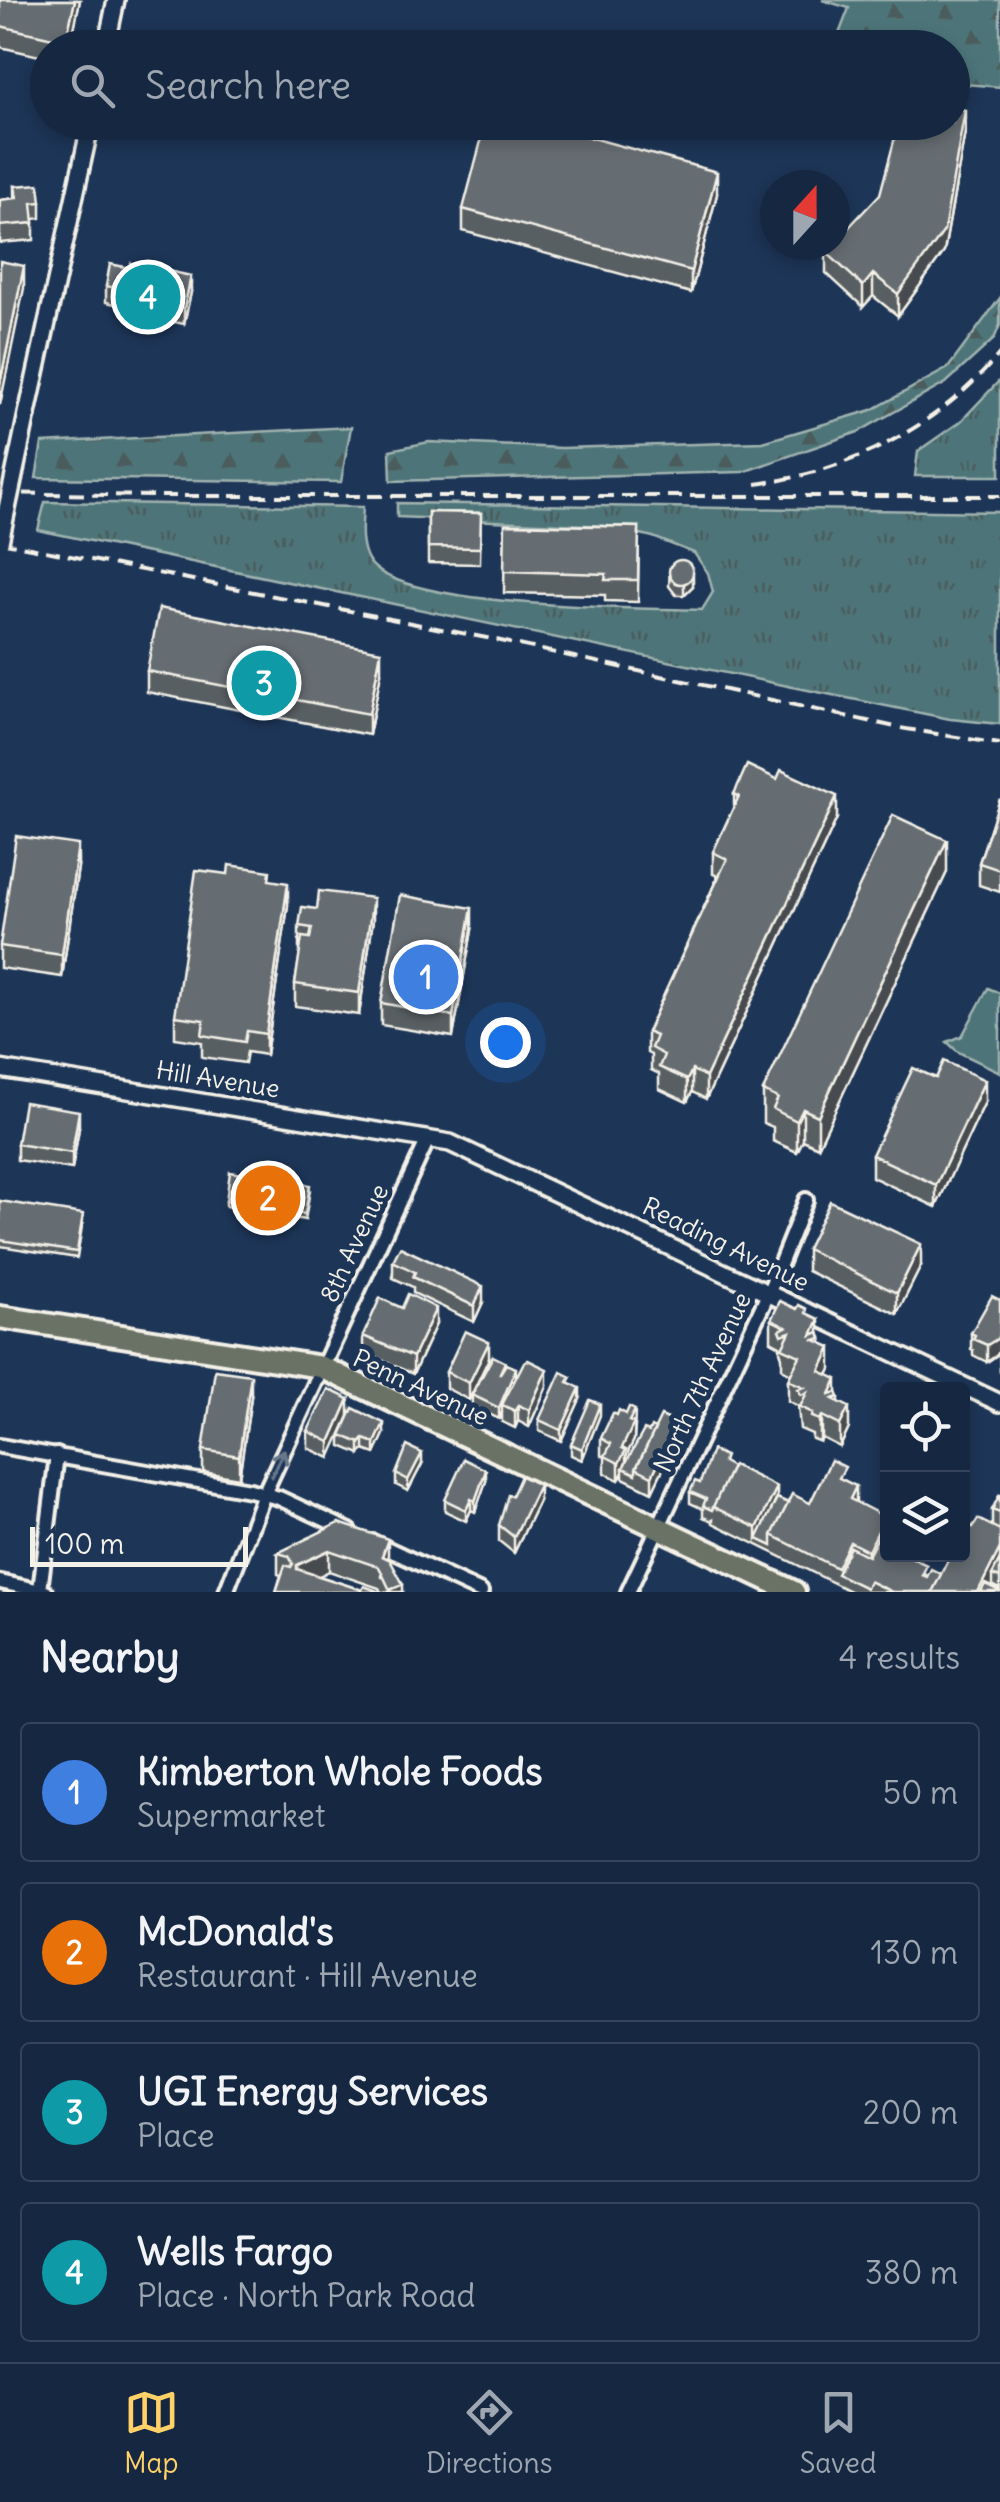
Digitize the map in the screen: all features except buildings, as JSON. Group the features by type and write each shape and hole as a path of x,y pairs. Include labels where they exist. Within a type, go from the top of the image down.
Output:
{"main road":[{"name":"Penn Avenue","path":"0,1317 321,1367 794,1592"}],"street":[{"path":"110,30 116,0"},
{"path":"0,542 87,140"},
{"name":"Hill Avenue","path":"0,1069 428,1138"},
{"name":"Reading Avenue","path":"428,1138 476,1152 1000,1403"},
{"name":"8th Avenue","path":"226,1592 264,1494 428,1138"},
{"name":"North 7th Avenue","path":"628,1592 769,1292 806,1200"},
{"path":"0,1446 279,1498 480,1592"},
{"path":"0,1582 44,1591 57,1455"}],"green space":[{"path":"822,0 1000,0 1000,87 970,84 970,30 841,30 849,8"},
{"path":"1000,298 1000,325 994,339 946,383 858,432 743,472 391,481 390,450 429,442 562,448 763,442 872,410 948,368"},
{"path":"1000,380 1000,476 915,476 918,451 961,421"},
{"path":"351,427 341,482 36,478 42,443"},
{"path":"45,502 363,507 362,541 369,561 389,577 425,589 524,603 702,610 713,592 708,573 694,553 653,537 608,526 397,517 397,503 1000,512 1000,724 950,719 38,530"},
{"path":"988,988 1000,993 1000,1072 958,1052 947,1042 962,1036"}],"railway":[{"path":"756,484 825,469 891,441 950,403 1000,353"},
{"path":"0,493 1000,496"},
{"path":"0,542 487,638 900,728 1000,744"}],"place":[{"name":"Wells Fargo","path":"148,297"},
{"name":"UGI Energy Services","path":"264,683"},
{"name":"Kimberton Whole Foods","path":"426,977"},
{"name":"McDonald's","path":"268,1198"}]}
